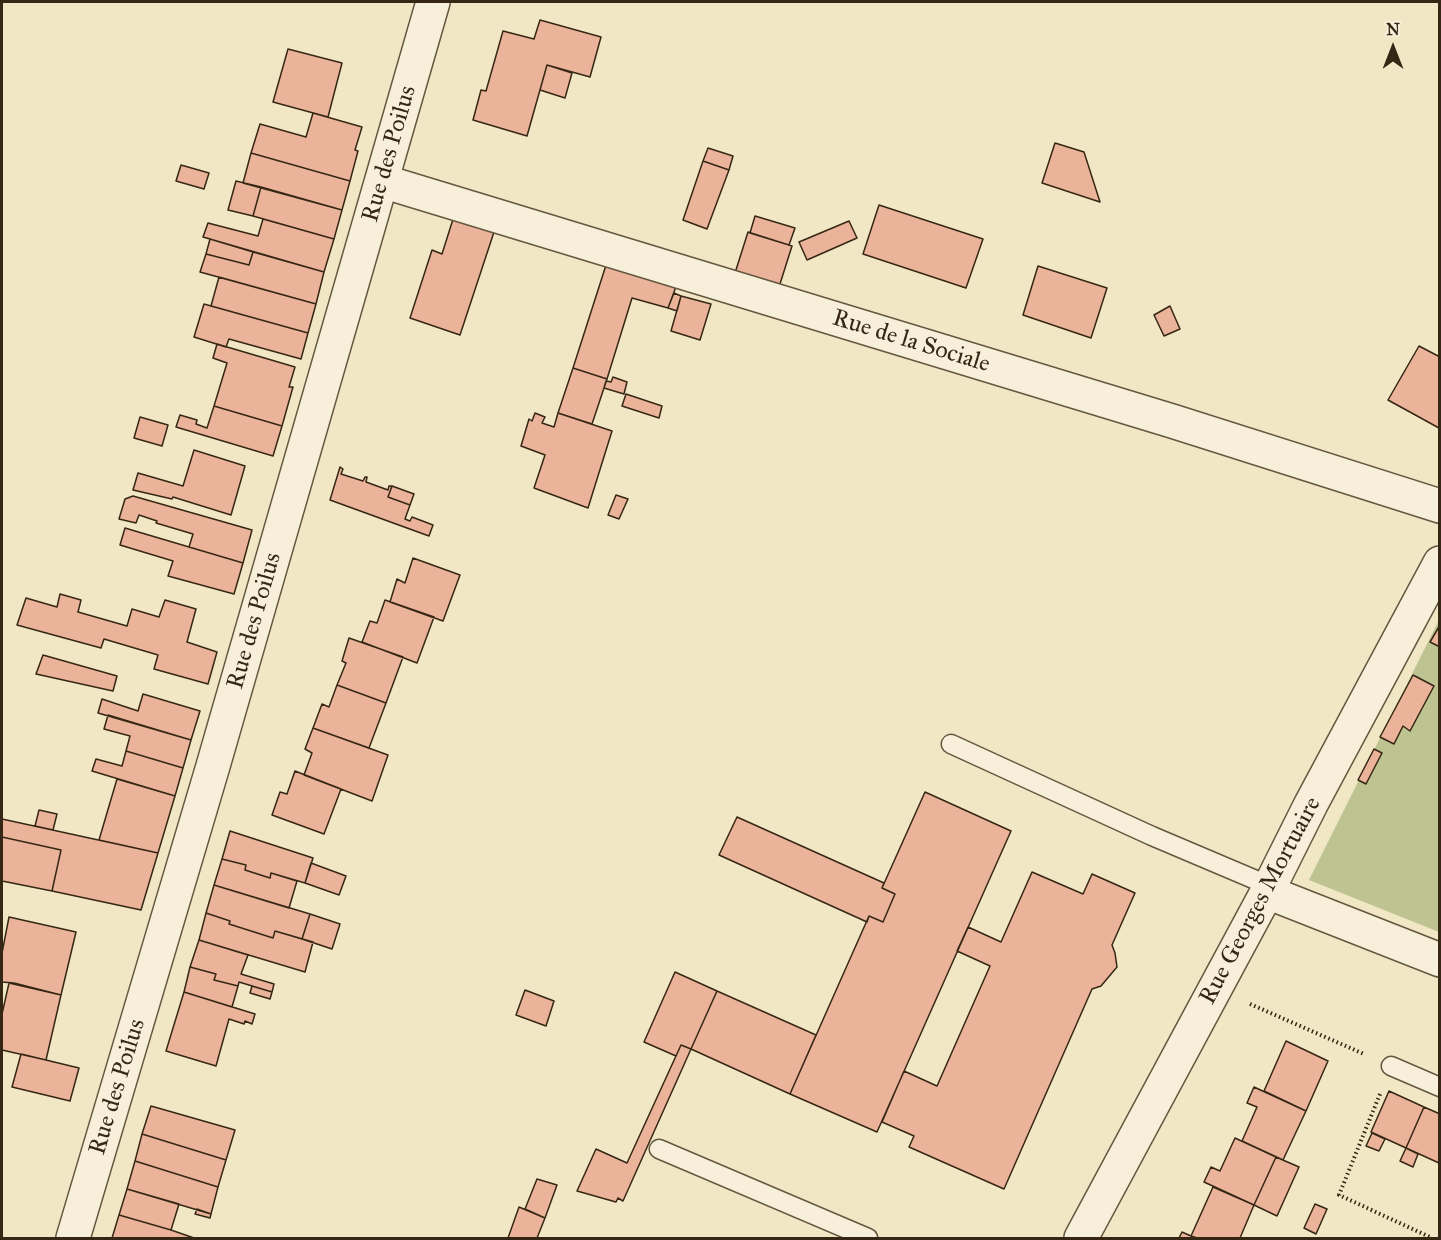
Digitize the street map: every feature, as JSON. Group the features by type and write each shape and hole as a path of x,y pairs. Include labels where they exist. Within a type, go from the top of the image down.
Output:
{"street":[{"name":"Rue des Poilus","path":"73,1239 213,766 433,2"},
{"name":"Rue de la Sociale","path":"382,181 1172,421 1440,506"},
{"name":"Rue Georges Mortuaire","path":"1081,1239 1269,889 1311,804 1440,563"},
{"path":"1269,889 1440,960"}],"lane":[{"path":"951,744 1269,889"},
{"path":"1391,1066 1440,1087"},
{"path":"658,1149 868,1239"}],"path":[{"path":"1215,988 1391,1066 1339,1195 1432,1239"}],"green space":[{"path":"1439,620 1439,932 1309,880"}],"building":[{"path":"540,20 601,37 590,77 547,65 527,136 473,120 481,90 486,91 503,31 534,39"},
{"path":"288,49 342,63 328,117 273,102"},
{"path":"547,65 572,73 565,98 540,90"},
{"path":"313,113 362,127 355,150 358,151 350,181 251,153 260,124 306,137"},
{"path":"1055,143 1084,152 1100,202 1042,183"},
{"path":"708,148 733,156 729,170 703,161"},
{"path":"251,153 350,181 342,210 243,183"},
{"path":"703,161 729,170 707,229 683,220"},
{"path":"181,165 209,173 204,189 176,181"},
{"path":"236,181 261,187 253,216 228,210"},
{"path":"261,187 342,210 334,239 253,216"},
{"path":"879,205 983,239 966,288 863,254"},
{"path":"454,216 495,229 460,335 410,318 432,250 442,254"},
{"path":"755,216 795,228 789,245 750,233"},
{"path":"263,219 334,239 324,272 203,237 208,223 258,236"},
{"path":"849,221 857,238 807,260 799,242"},
{"path":"748,232 792,246 779,287 735,273"},
{"path":"210,239 253,252 249,265 206,254"},
{"path":"253,252 324,272 316,304 200,272 206,254 249,265"},
{"path":"607,262 677,284 668,308 632,298 607,379 573,368"},
{"path":"1038,266 1107,288 1091,338 1023,315"},
{"path":"219,277 316,304 308,333 211,306"},
{"path":"674,293 681,296 677,311 668,308"},
{"path":"681,296 711,304 700,340 671,331"},
{"path":"204,304 308,333 301,359 229,339 226,347 194,337"},
{"path":"1170,306 1180,329 1164,336 1154,315"},
{"path":"217,344 295,367 289,387 293,387 282,426 214,406 227,363 213,358"},
{"path":"1419,346 1440,357 1439,428 1388,400"},
{"path":"573,368 607,379 592,424 558,413"},
{"path":"613,377 627,382 624,394 604,388 606,381 611,382"},
{"path":"626,394 662,406 659,418 622,406"},
{"path":"214,406 282,426 273,456 176,427 180,415 197,420 196,424 207,428"},
{"path":"535,413 545,417 542,423 554,427 558,413 612,431 588,508 534,488 545,455 521,446 529,419 532,421"},
{"path":"140,417 168,425 162,446 134,438"},
{"path":"194,450 245,466 231,515 173,497 172,499 133,490 138,473 183,486"},
{"path":"340,467 343,469 341,474 363,481 367,477 366,482 388,490 389,486 392,486 388,497 410,505 405,519 410,521 412,517 433,525 429,536 330,500"},
{"path":"392,486 414,494 410,505 388,497"},
{"path":"616,495 628,499 619,519 608,515"},
{"path":"133,496 252,530 243,563 189,547 193,534 156,523 157,521 139,515 136,523 119,519 125,499"},
{"path":"125,528 243,563 234,594 168,576 173,561 120,545"},
{"path":"413,558 460,575 443,621 390,602 397,579 405,583"},
{"path":"60,594 81,600 78,612 127,626 132,609 159,617 165,600 196,609 187,642 217,652 208,684 154,669 158,655 104,639 101,648 17,625 26,598 57,607"},
{"path":"385,600 434,617 417,663 362,642 370,621 377,623"},
{"path":"1440,625 1440,647 1430,642"},
{"path":"349,638 403,657 386,703 337,685 346,663 342,661"},
{"path":"43,655 117,676 113,691 36,674"},
{"path":"1413,675 1434,686 1410,731 1403,726 1394,744 1380,737"},
{"path":"337,685 386,703 369,748 313,728 322,704 329,707"},
{"path":"143,694 200,711 191,740 98,713 102,699 138,711"},
{"path":"108,715 191,740 183,768 126,751 130,736 104,729"},
{"path":"313,728 388,755 372,801 304,775 312,753 305,749"},
{"path":"1374,749 1382,753 1366,784 1358,780"},
{"path":"126,751 183,768 175,796 92,771 96,759 122,766"},
{"path":"295,771 341,789 324,834 272,815 280,792 287,794"},
{"path":"117,779 175,796 158,853 99,840"},
{"path":"925,792 1011,831 877,1132 790,1094 869,916 883,922 895,894 882,888"},
{"path":"39,810 57,814 53,830 35,826"},
{"path":"737,817 884,883 882,888 895,894 883,922 869,916 867,922 719,855"},
{"path":"2,819 158,853 141,910 52,891 61,850 2,837"},
{"path":"230,831 313,858 305,883 271,873 270,878 245,870 246,865 222,859"},
{"path":"2,837 61,850 52,891 2,881"},
{"path":"222,859 246,865 245,870 270,878 271,873 297,881 289,908 214,885"},
{"path":"311,863 346,876 339,895 305,883"},
{"path":"1032,872 1083,894 1092,874 1135,893 1112,945 1117,967 1101,986 1092,989 1004,1189 909,1147 914,1136 882,1122 904,1071 937,1086 990,966 957,951 968,927 1001,942"},
{"path":"214,885 310,914 302,939 275,931 273,938 229,924 230,921 206,913"},
{"path":"206,913 230,921 229,924 273,938 275,931 313,942 305,972 199,940"},
{"path":"310,914 340,924 332,949 302,939"},
{"path":"9,917 76,932 61,995 2,982 2,953"},
{"path":"199,940 248,955 241,974 274,984 272,992 239,982 238,986 214,980 216,974 190,967"},
{"path":"190,967 216,974 214,980 238,986 232,1007 184,992"},
{"path":"675,972 717,991 691,1049 681,1045 676,1056 644,1042"},
{"path":"9,983 61,995 46,1060 2,1050 2,1014"},
{"path":"252,986 272,992 270,999 250,993"},
{"path":"525,990 554,1001 546,1026 516,1015"},
{"path":"717,991 816,1035 790,1094 691,1049"},
{"path":"184,992 255,1014 252,1024 229,1019 216,1066 166,1051"},
{"path":"1286,1041 1328,1061 1306,1111 1264,1091"},
{"path":"681,1045 691,1049 623,1201 618,1198 616,1202 577,1191 596,1149 627,1163"},
{"path":"21,1054 79,1068 70,1101 12,1087"},
{"path":"1254,1087 1306,1111 1283,1160 1242,1141 1257,1107 1247,1103"},
{"path":"1389,1091 1424,1107 1406,1148 1371,1132"},
{"path":"151,1106 235,1130 226,1160 142,1134"},
{"path":"1424,1107 1440,1114 1439,1163 1406,1148"},
{"path":"1372,1133 1385,1139 1379,1151 1366,1146"},
{"path":"142,1134 226,1160 218,1187 135,1161"},
{"path":"1235,1138 1276,1157 1254,1205 1204,1182 1211,1167 1220,1171"},
{"path":"1406,1148 1418,1154 1413,1167 1400,1161"},
{"path":"1276,1157 1299,1167 1277,1216 1254,1205"},
{"path":"135,1161 218,1187 211,1214 127,1189"},
{"path":"537,1179 557,1185 545,1218 525,1209"},
{"path":"1213,1187 1254,1205 1240,1238 1191,1236"},
{"path":"127,1189 179,1204 171,1230 119,1215"},
{"path":"1315,1204 1327,1209 1316,1234 1304,1228"},
{"path":"519,1207 545,1218 537,1238 508,1238"},
{"path":"197,1209 211,1214 210,1218 195,1214"},
{"path":"119,1215 171,1230 194,1238 112,1238"},
{"path":"1182,1232 1191,1236 1197,1238 1179,1238"}]}
